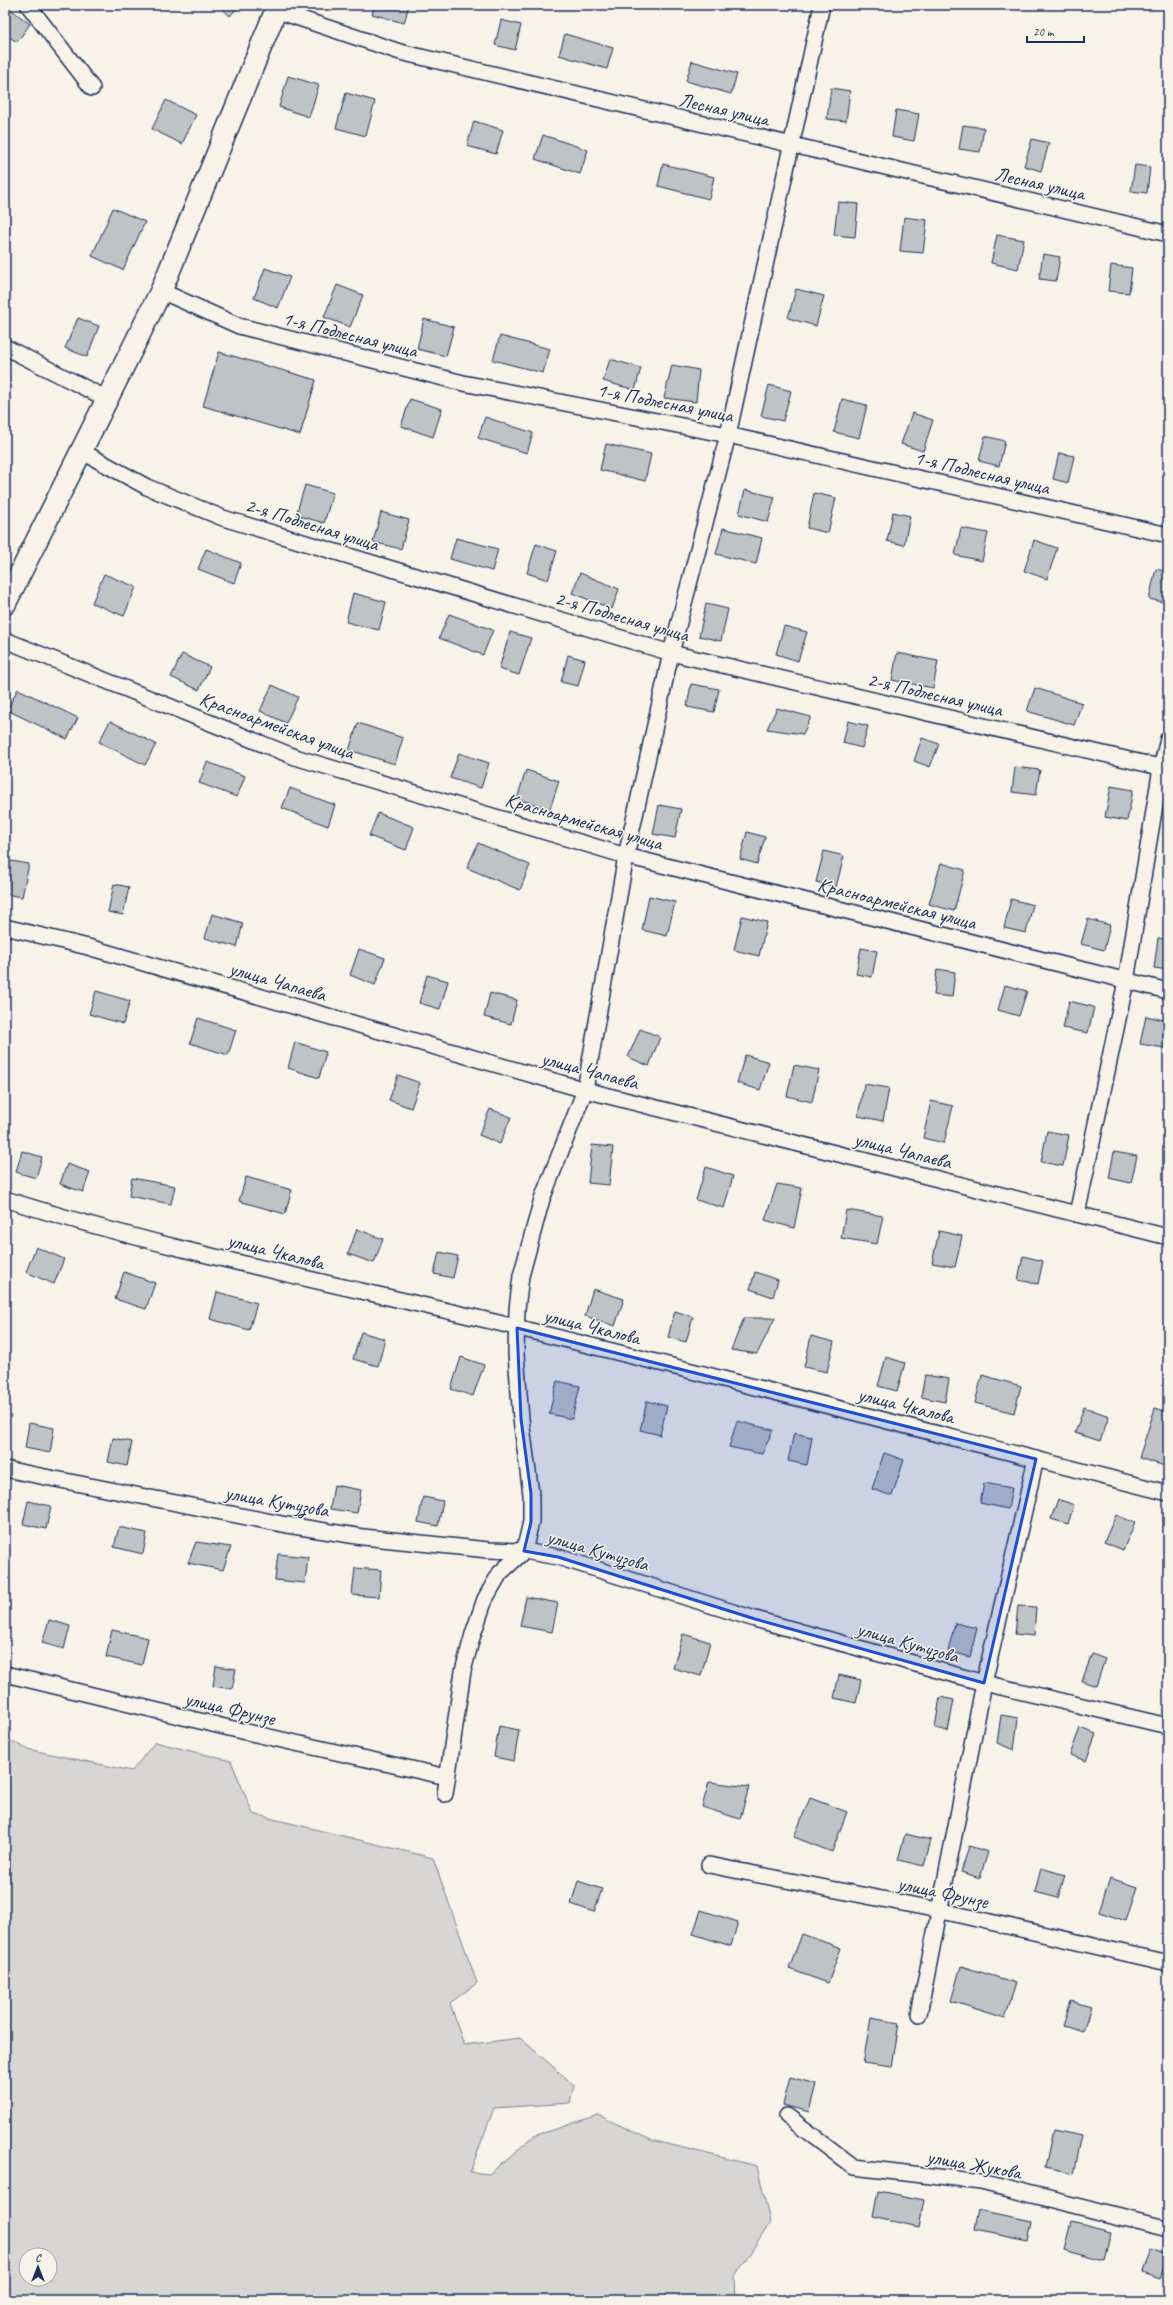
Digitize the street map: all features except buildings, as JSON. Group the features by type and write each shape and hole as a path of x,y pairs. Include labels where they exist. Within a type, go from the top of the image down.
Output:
{"street":[{"path":"28,5 92,88"},
{"path":"444,1794 462,1671 485,1599 500,1573 524,1551 531,1522 530,1494 521,1419 516,1354 521,1276 542,1199 585,1090 626,856 671,652 728,435 822,5"},
{"path":"5,604 161,291 277,8"},
{"name":"Лесная улица","path":"277,8 400,52 1168,234"},
{"name":"1-я Подлесная улица","path":"161,291 239,326 463,384 728,435 1168,535"},
{"path":"5,347 108,399"},
{"name":"2-я Подлесная улица","path":"82,451 148,488 223,518 671,652 1165,768"},
{"name":"Красноармейская улица","path":"5,640 294,757 626,856 1168,991"},
{"path":"1076,1214 1126,981 1165,768 1168,739"},
{"name":"улица Чапаева","path":"5,926 88,947 585,1090 1168,1237"},
{"name":"улица Чкалова","path":"5,1199 73,1221 346,1289 517,1328 1168,1493"},
{"path":"919,2014 938,1910 984,1683 1036,1459"},
{"name":"улица Кутузова","path":"5,1469 287,1525 363,1537 488,1550 524,1551 558,1557 755,1619 984,1683 1168,1726"},
{"name":"улица Фрунзе","path":"5,1674 229,1728 447,1777"},
{"name":"улица Фрунзе","path":"709,1865 938,1910 1168,1963"},
{"name":"улица Жукова","path":"788,2116 854,2167 982,2182 1168,2229"}],"highlighted area":[{"path":"517,1328 1036,1459 984,1683 755,1619 558,1557 524,1551 531,1522 531,1494 521,1419"}],"shaded area":[{"path":"5,1738 27,1749 132,1771 155,1742 231,1761 253,1814 433,1858 477,1983 450,2003 464,2045 520,2038 574,2085 570,2103 494,2108 470,2172 489,2174 534,2136 598,2115 651,2140 757,2166 770,2222 735,2277 736,2300 5,2300"}]}
